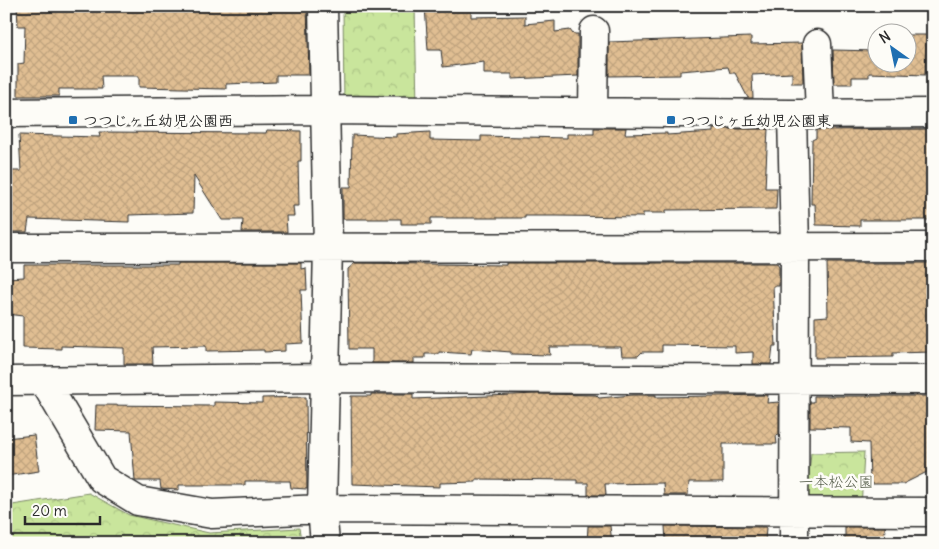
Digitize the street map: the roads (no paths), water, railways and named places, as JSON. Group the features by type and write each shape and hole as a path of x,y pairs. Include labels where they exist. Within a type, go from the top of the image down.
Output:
{"street":[{"path":"323,6 328,247 322,509 324,543"},
{"path":"592,112 594,31"},
{"path":"818,44 820,114"},
{"path":"6,113 325,110 792,114 933,112"},
{"path":"792,114 795,248 794,543"},
{"path":"6,248 933,247"},
{"path":"6,381 326,378 933,380"},
{"path":"44,381 102,479 138,501 212,514 322,509 933,512"}],"place":[{"name":"つつじヶ丘幼児公園西","path":"73,120"},
{"name":"つつじヶ丘幼児公園東","path":"671,120"}],"park label":[{"name":"一本松公園","path":"836,481"}]}
